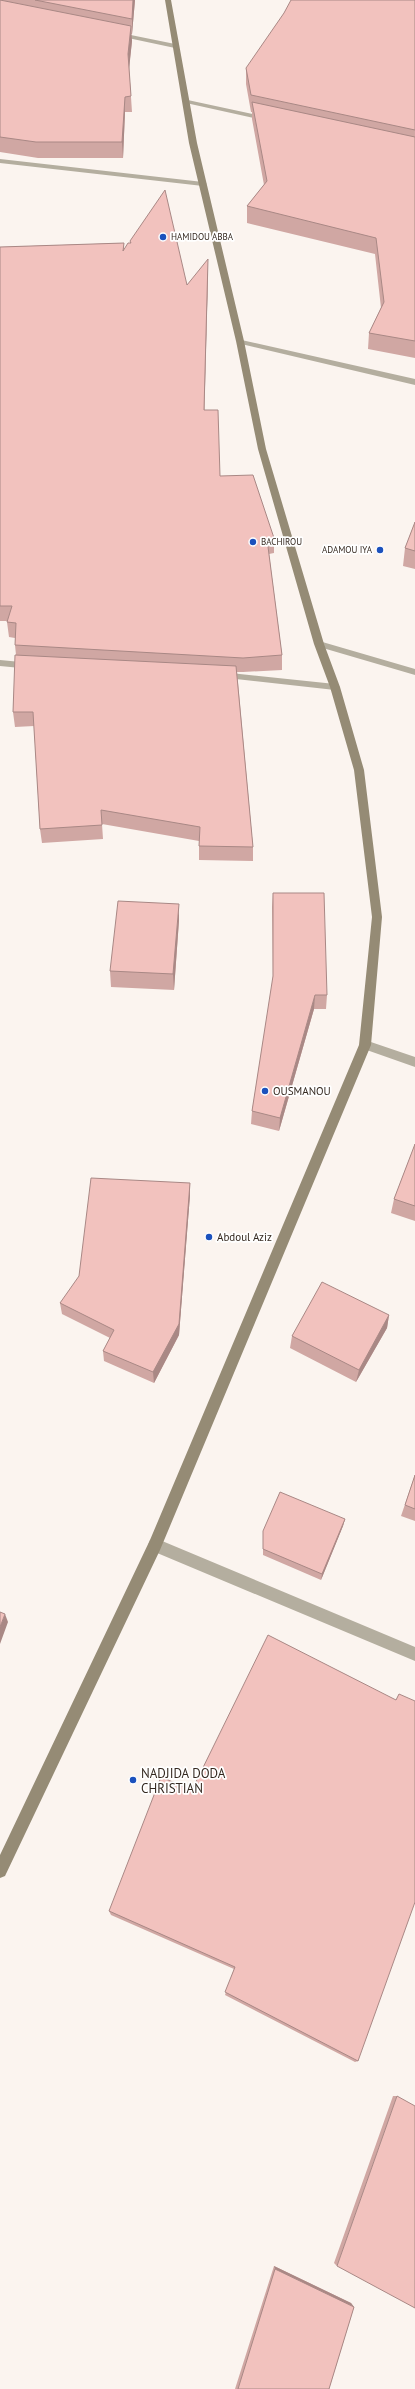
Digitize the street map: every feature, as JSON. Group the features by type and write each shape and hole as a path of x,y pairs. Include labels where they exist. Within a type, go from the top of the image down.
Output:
{"street":[{"path":"0,1871 155,1545 365,1045 377,917 359,770 335,687 319,644 262,449 240,341 203,184 168,0"},
{"path":"107,32 176,46"},
{"path":"186,101 278,121"},
{"path":"0,161 203,184"},
{"path":"240,341 415,382"},
{"path":"319,644 415,672"},
{"path":"0,663 42,667"},
{"path":"211,675 335,687"},
{"path":"365,1045 415,1062"},
{"path":"155,1545 415,1654"}],"building":[{"path":"0,0 131,26 128,54 131,96 125,97 122,142 36,142 0,137"},
{"path":"35,0 133,0 132,19"},
{"path":"291,0 415,0 415,130 251,95 246,68 284,13"},
{"path":"252,102 415,137 415,341 369,333 384,302 376,238 247,206 267,181"},
{"path":"165,190 187,285 208,259 204,410 218,410 220,476 253,475 274,538 267,539 282,655 243,658 15,645 16,623 7,622 12,606 0,606 0,247 124,243 123,251 128,243 131,243 130,241"},
{"path":"415,522 415,551 405,548"},
{"path":"15,655 236,666 253,847 199,846 200,827 101,810 102,825 40,829 33,712 13,712"},
{"path":"273,893 324,893 327,995 315,995 280,1118 252,1111 273,976"},
{"path":"118,901 179,904 173,974 110,971"},
{"path":"415,1144 415,1206 394,1199"},
{"path":"91,1178 190,1183 179,1324 153,1372 103,1351 114,1330 60,1303 79,1276"},
{"path":"322,1282 389,1315 359,1370 292,1336"},
{"path":"415,1475 415,1509 405,1505"},
{"path":"280,1492 345,1519 322,1574 263,1549 263,1531"},
{"path":"0,1612 5,1614 0,1627"},
{"path":"268,1635 396,1700 399,1694 415,1701 415,1902 358,2061 225,1992 235,1967 109,1911 161,1777 192,1790"},
{"path":"397,2096 415,2106 415,2308 337,2266"},
{"path":"275,2269 354,2307 329,2389 238,2389"}],"place":[{"name":"HAMIDOU ABBA","path":"163,237"},
{"name":"BACHIROU","path":"253,542"},
{"name":"ADAMOU IYA","path":"380,550"},
{"name":"OUSMANOU","path":"265,1091"},
{"name":"Abdoul Aziz","path":"209,1237"},
{"name":"NADJIDA DODA CHRISTIAN","path":"133,1780"}]}
